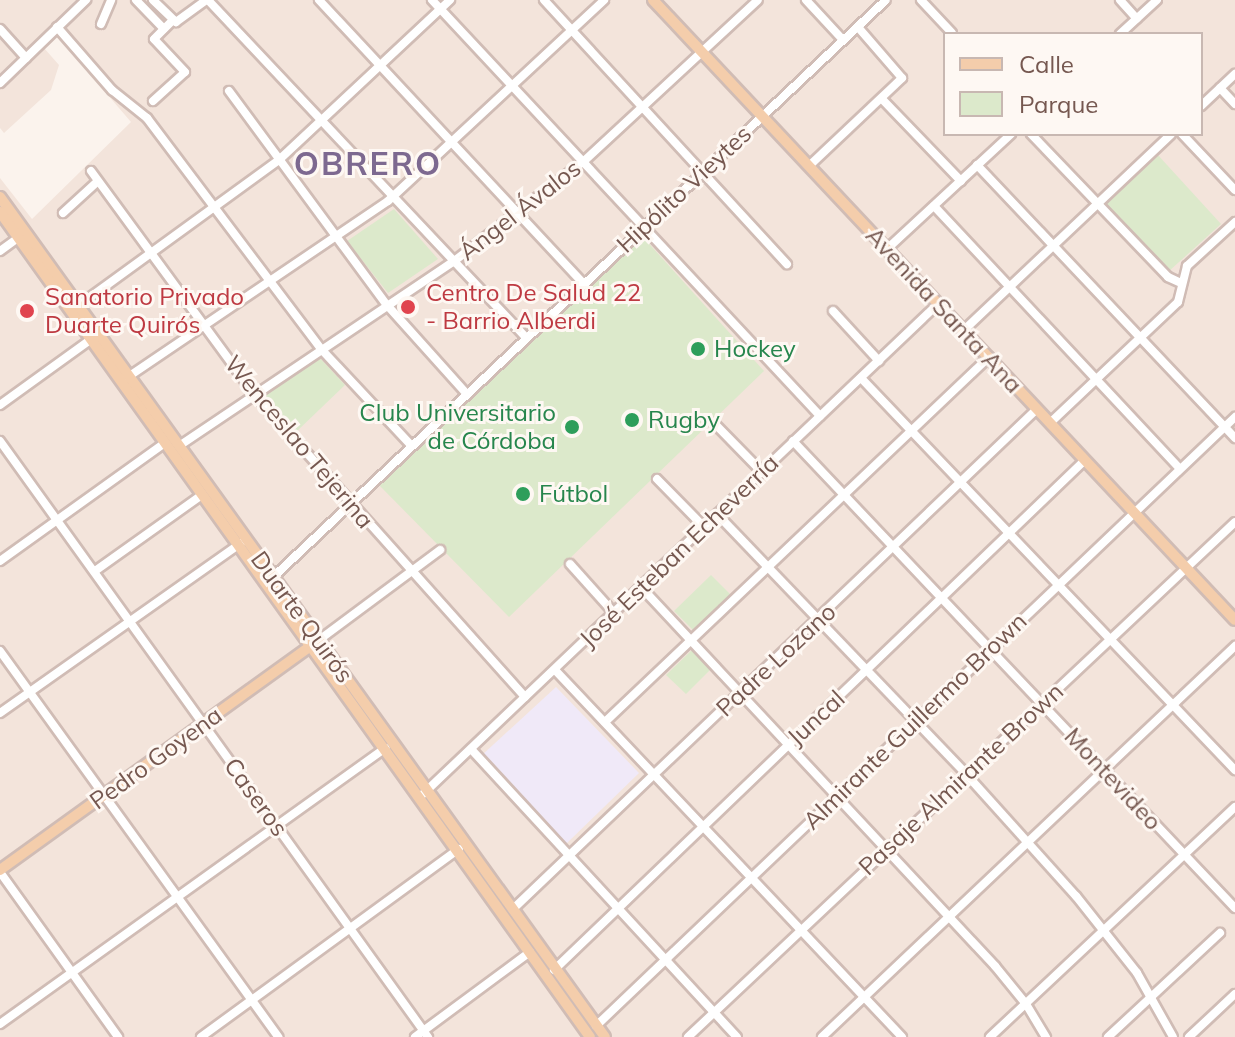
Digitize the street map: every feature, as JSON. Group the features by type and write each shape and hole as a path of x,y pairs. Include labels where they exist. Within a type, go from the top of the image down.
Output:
{"main road":[{"name":"Avenida Santa Ana","path":"653,0 1235,620"},
{"name":"Duarte Quirós","path":"0,197 90,340 179,446 242,542 462,847 530,952 551,972 605,1037"},
{"name":"Duarte Quirós","path":"0,212 78,306 165,443 202,495 242,542"},
{"name":"Duarte Quirós","path":"315,643 385,748 424,794"},
{"name":"Pedro Goyena","path":"0,871 315,643"},
{"name":"Duarte Quirós","path":"462,847 513,909 590,1037"}],"street":[{"path":"0,83 86,0"},
{"path":"101,24 111,0"},
{"path":"136,0 164,29"},
{"path":"153,0 173,20"},
{"path":"153,101 185,72 154,39 173,20 184,19 207,0 526,338"},
{"path":"319,0 583,283"},
{"path":"432,0 820,416"},
{"path":"78,306 280,159 450,0"},
{"path":"544,0 787,264"},
{"path":"125,379 393,197 604,0"},
{"name":"Ángel Ávalos","path":"179,446 453,262 583,162 758,0"},
{"path":"806,0 843,40"},
{"name":"Hipólito Vieytes","path":"270,580 886,0"},
{"path":"921,0 951,32"},
{"path":"1120,0 1137,19"},
{"path":"1122,32 1157,0"},
{"path":"57,27 112,90 147,118 322,350 411,445"},
{"path":"809,166 902,78 858,27"},
{"path":"0,29 26,58"},
{"path":"1203,104 1235,74"},
{"path":"1220,88 1235,104"},
{"path":"229,91 387,305 466,393"},
{"path":"882,99 961,181"},
{"path":"887,249 1009,136"},
{"path":"1033,136 1168,277 1181,283"},
{"path":"963,331 1169,136"},
{"path":"1184,136 1235,190"},
{"path":"977,165 1235,438"},
{"name":"Wenceslao Tejerina","path":"91,171 255,395 349,504 525,697"},
{"path":"63,213 98,181"},
{"path":"934,206 1179,468"},
{"path":"1050,423 1178,302 1187,266 1235,222"},
{"path":"0,251 22,236"},
{"name":"José Esteban Echeverría","path":"424,794 938,304"},
{"path":"833,311 879,361"},
{"path":"0,405 90,340"},
{"path":"605,722 989,357"},
{"path":"861,378 1235,770"},
{"name":"Padre Lozano","path":"513,909 1037,409"},
{"name":"Almirante Guillermo Brown","path":"596,1026 1235,417"},
{"path":"714,423 761,471"},
{"name":"Caseros","path":"0,441 426,1034"},
{"name":"Montevideo","path":"793,441 944,597 1235,908"},
{"path":"0,561 165,443"},
{"name":"Juncal","path":"551,972 1085,460"},
{"path":"657,479 703,526"},
{"path":"95,571 202,495"},
{"path":"717,514 1030,842 1104,929 1152,996 1173,1037"},
{"name":"Pasaje Almirante Brown","path":"688,1037 1235,522"},
{"path":"0,713 242,542"},
{"name":"Pedro Goyena","path":"315,643 440,550"},
{"path":"570,564 614,613"},
{"path":"641,587 951,916 1026,1004 1046,1037"},
{"path":"822,1037 1235,646"},
{"path":"0,651 278,1037"},
{"path":"555,670 902,1037"},
{"path":"0,1024 385,748"},
{"path":"471,749 737,1037"},
{"path":"990,1037 1235,807"},
{"path":"201,1037 462,847"},
{"path":"0,871 118,1037"},
{"path":"1108,1037 1220,933"},
{"path":"415,1037 426,1034 530,952"},
{"path":"1189,1037 1235,994"}],"shaded area":[{"path":"0,0 1235,0 1235,1037 0,1037 0,178 32,219 131,122 57,36 44,48 59,65 51,90 4,133 0,128"},
{"path":"556,687 639,773 566,844 481,756"}],"green space":[{"path":"1157,154 1221,224 1168,272 1104,203"},
{"path":"394,209 438,259 388,293 347,241"},
{"name":"Club Universitario de Córdoba","path":"643,237 764,371 509,617 378,484"},
{"path":"318,356 345,385 295,433 264,395"},
{"path":"711,575 731,595 694,631 674,611"},
{"path":"693,649 712,668 686,694 666,675"}],"place":[{"name":"Centro De Salud 22 - Barrio Alberdi","path":"408,307"},
{"name":"Sanatorio Privado Duarte Quirós","path":"27,311"},
{"name":"Hockey","path":"698,349"},
{"name":"Rugby","path":"632,420"},
{"name":"Club Universitario de Córdoba","path":"572,427"},
{"name":"Fútbol","path":"523,494"}],"district":[{"name":"OBRERO","path":"368,163"}]}
